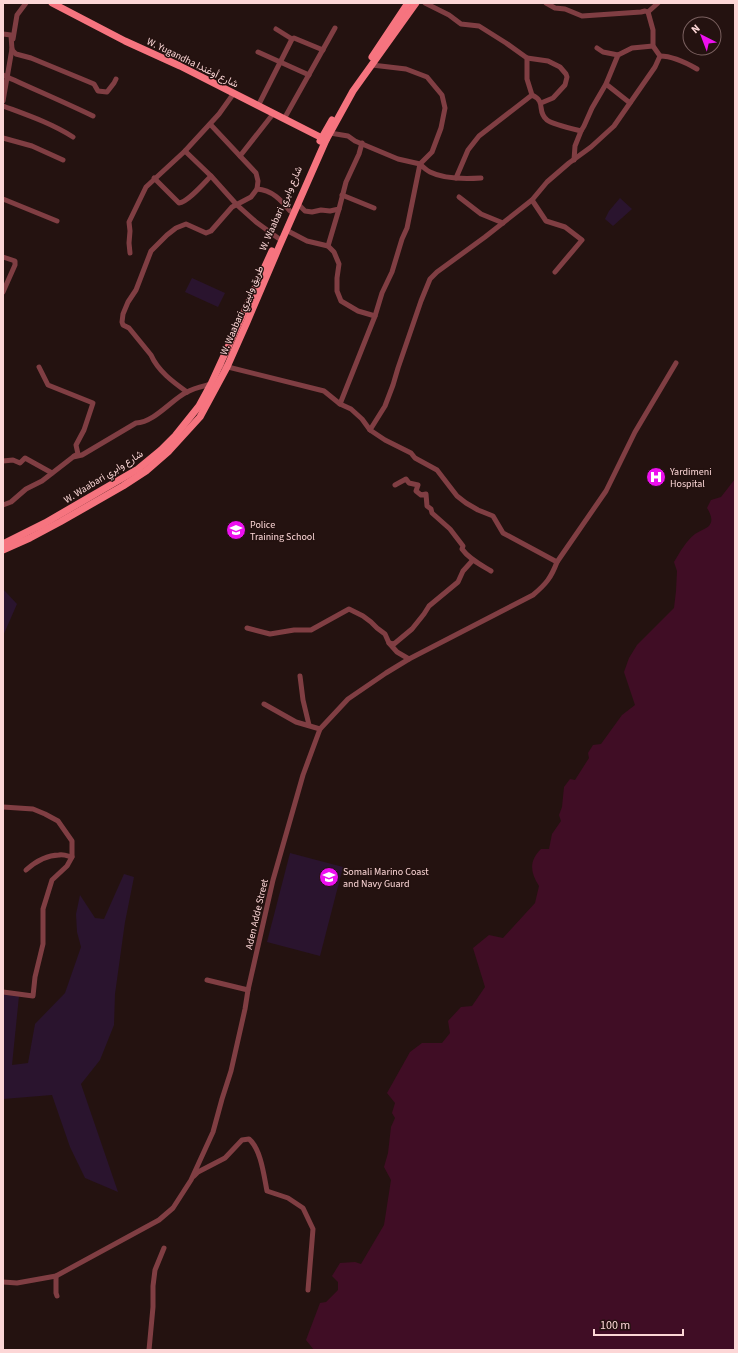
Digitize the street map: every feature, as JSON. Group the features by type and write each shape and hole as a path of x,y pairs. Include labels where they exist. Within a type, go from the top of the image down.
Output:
{"main road":[{"name":"W. Yugandha شارع أوغندا","path":"52,3 125,41 234,93 273,114 326,137"},
{"name":"W. Waabari شارع وابري","path":"3,544 45,523 138,469 175,436 193,414 223,366 290,211 352,85 408,3"},
{"name":"W. Waabari طريق وابيري","path":"3,550 60,522 146,471 170,451 200,417 223,366 247,322 326,137 353,91 416,3"}],"street":[{"path":"3,101 5,76 12,50 17,15 26,3"},
{"path":"425,3 461,24 479,26 527,58 548,61 560,68 568,77 565,85 553,98 541,103"},
{"path":"546,3 555,8 565,9 582,16 648,12 658,3"},
{"path":"648,12 653,30 654,46 660,56"},
{"path":"284,119 335,28"},
{"path":"276,29 292,39 323,50"},
{"path":"3,34 10,35 12,50 16,54 31,58 82,78 94,84 98,91 107,92 116,79"},
{"path":"258,106 292,39"},
{"path":"597,48 603,52 618,55 632,48 654,46"},
{"path":"258,52 309,75"},
{"path":"574,160 575,146 580,131 606,84 618,55"},
{"path":"660,56 668,56 677,59 696,69"},
{"path":"370,430 385,406 430,279 436,272 532,200 547,182 592,147 614,126 655,67 660,56"},
{"path":"527,58 527,79 532,95 537,97 541,103 542,115 548,121 580,131"},
{"path":"340,404 375,316 382,293 392,272 407,228 420,164 432,152 441,128 445,108 442,94 427,77 406,69 372,64"},
{"path":"5,76 93,116"},
{"path":"606,84 630,103"},
{"path":"130,253 129,224 131,216 146,187 185,151 210,124 234,93"},
{"path":"456,178 468,150 479,136 532,95"},
{"path":"3,106 42,121 72,136"},
{"path":"240,156 273,114"},
{"path":"187,392 170,380 129,328 122,322 123,314 128,302 136,290 151,251 161,240 176,228 186,224 206,232 211,231 232,208 251,197 257,189 258,181 256,173 210,124"},
{"path":"326,137 348,136 398,159 420,164 428,172 456,178 481,178"},
{"path":"3,138 32,146 63,160"},
{"path":"328,246 346,182 359,154 362,143"},
{"path":"185,151 211,176 237,205 256,222 278,238"},
{"path":"154,178 179,203 182,203 211,176"},
{"path":"257,189 274,194 290,211"},
{"path":"342,195 374,208"},
{"path":"459,197 481,214 503,223"},
{"path":"3,199 57,221"},
{"path":"532,200 546,221 565,227 582,240 555,272"},
{"path":"298,204 305,211 312,212 339,209"},
{"path":"286,230 307,241 328,246 334,252 339,264 337,291 341,301 358,311 375,316"},
{"path":"3,257 15,261 15,265 3,292"},
{"path":"264,704 296,722 320,729 348,699 374,680 409,659 533,595 546,584 557,562 606,491 635,432 676,363"},
{"path":"223,366 324,391 340,404 351,409 370,430 384,440 411,453 415,458 437,470 458,496 466,503 493,516 503,533 557,562"},
{"path":"3,505 11,502 26,489 42,481 78,454 76,446 84,430 93,403 48,385 39,367"},
{"path":"73,457 82,455 136,423 142,422 165,409 187,392 212,384"},
{"path":"3,461 13,460 20,463 25,458 52,473"},
{"path":"395,485 406,479 409,484 418,485 416,491 421,495 426,494 427,506 431,508 432,513 450,529 463,546 462,549 473,560 491,571"},
{"path":"389,643 394,644 406,634 424,614 429,606 458,582 463,571 473,560"},
{"path":"247,628 270,634 294,630 311,630 349,609 372,622 385,634 389,643 396,652 409,659"},
{"path":"300,676 303,700 310,725"},
{"name":"Aden Adde Street","path":"191,1180 213,1132 231,1071 273,880 303,775 320,729"},
{"path":"3,807 32,809 45,814 58,822 72,841 72,857 68,866 52,880 43,909 43,944 35,976 33,996 3,992"},
{"path":"26,870 34,863 60,854 72,857"},
{"path":"207,980 248,990"},
{"path":"3,1282 17,1283 56,1276 159,1220 173,1208 198,1172 225,1158 242,1140 249,1139 254,1143 257,1150 267,1191 288,1198 303,1208 313,1229 308,1290"},
{"path":"149,1350 155,1270 164,1248"},
{"path":"56,1276 57,1296"}],"shaded area":[{"path":"620,198 632,209 613,226 605,219 609,211"},
{"path":"192,278 225,293 218,307 185,292"},
{"path":"735,479 735,1350 314,1350 306,1340 320,1303 326,1302 338,1290 338,1282 332,1276 340,1263 355,1262 361,1264 384,1225 391,1180 384,1167 388,1153 391,1127 395,1118 392,1113 395,1103 387,1093 410,1052 422,1043 442,1043 450,1033 448,1021 461,1007 472,1006 485,987 473,948 489,935 503,938 535,903 539,886 534,876 532,867 534,858 541,849 549,849 552,834 561,821 559,815 562,807 564,787 570,779 575,780 589,758 588,753 593,745 601,744 622,715 635,705 624,672 629,658 637,645 674,608 677,571 674,562 689,540 695,534 709,526 711,517 707,508 711,500 721,497"},
{"path":"3,589 17,604 3,636"},
{"path":"290,853 343,867 320,956 267,942"},
{"path":"124,874 134,877 125,922 115,994 114,1025 100,1060 81,1084 118,1192 85,1178 70,1147 52,1095 3,1099 3,991 19,996 12,1065 28,1063 35,1024 65,993 81,947 77,932 76,914 80,895 95,918 104,919"}],"place":[{"name":"Yardimeni Hospital","path":"656,477"},
{"name":"Police Training School","path":"236,530"},
{"name":"Somali Marino Coast and Navy Guard","path":"329,877"}]}
